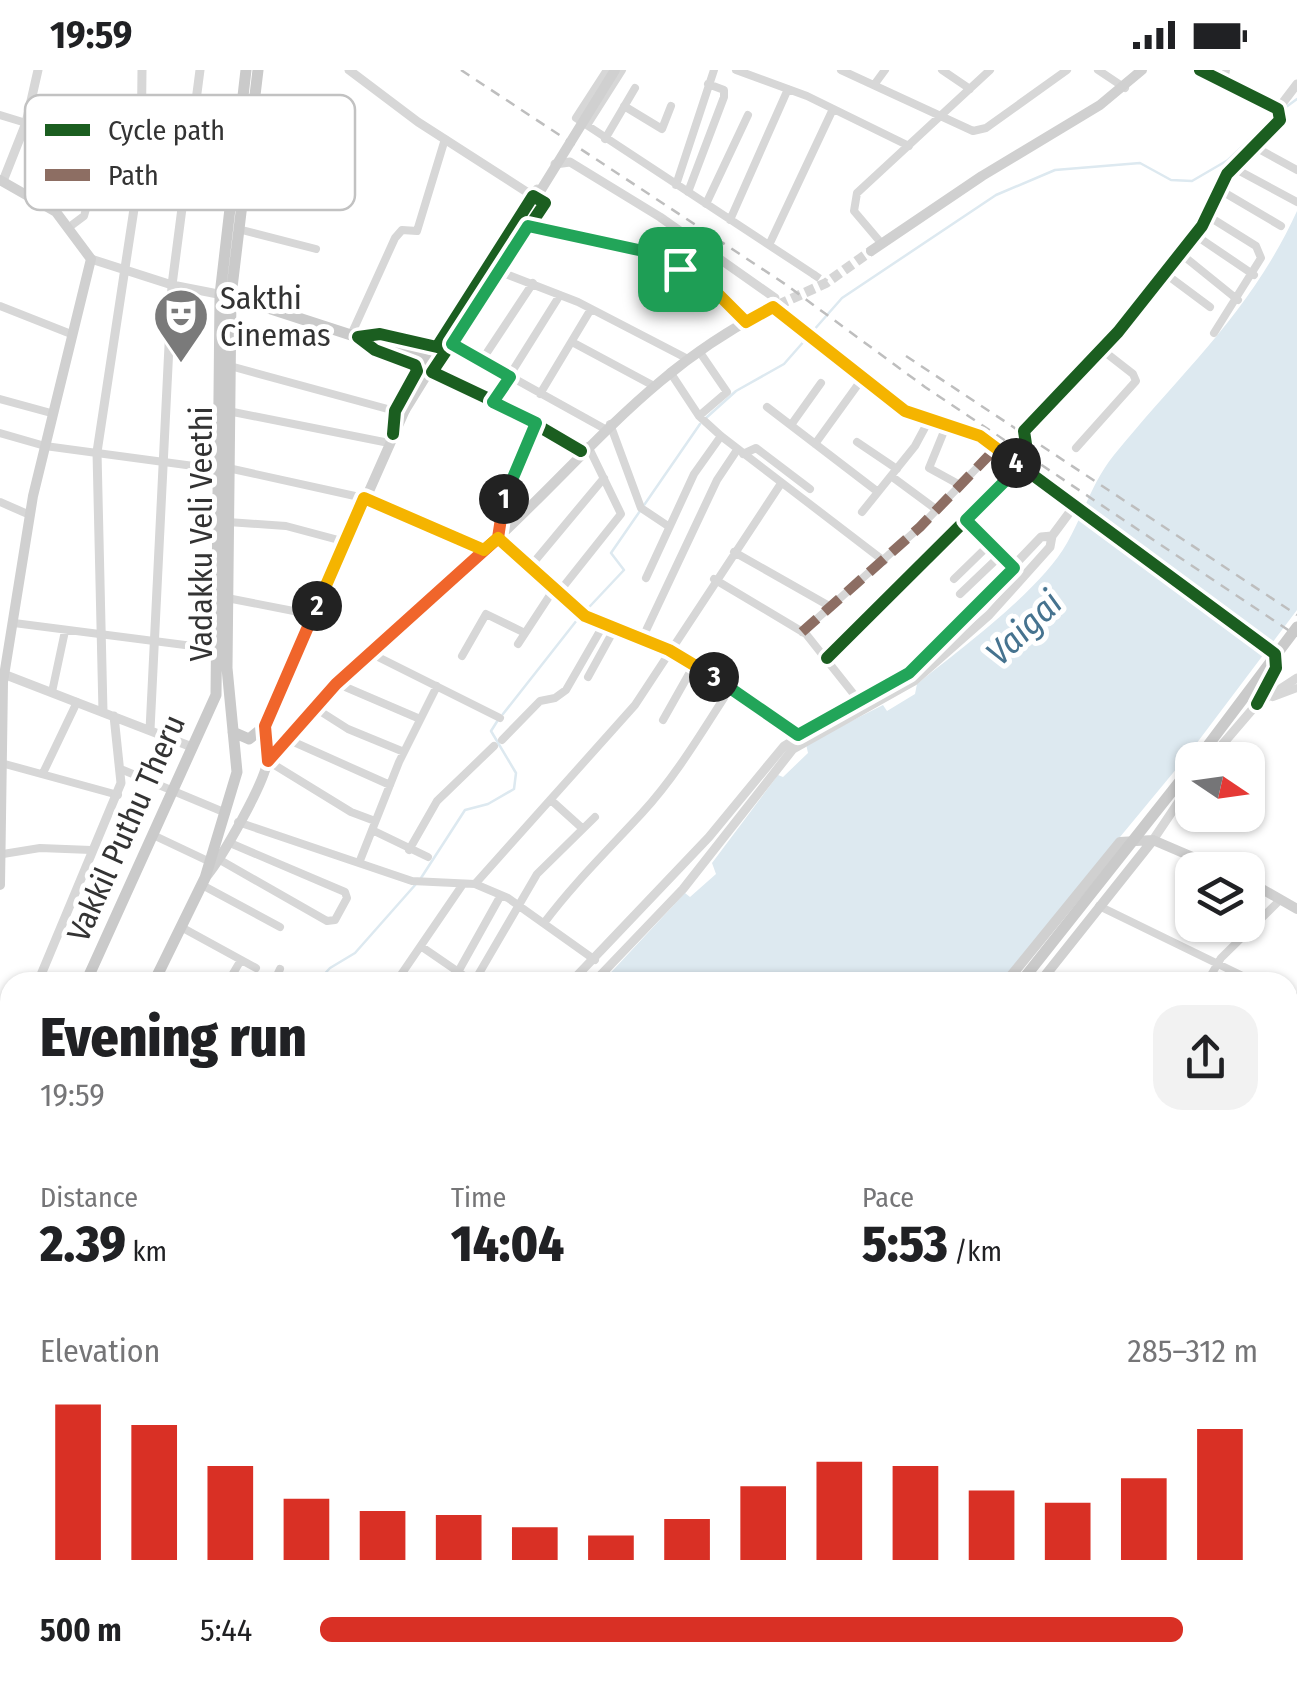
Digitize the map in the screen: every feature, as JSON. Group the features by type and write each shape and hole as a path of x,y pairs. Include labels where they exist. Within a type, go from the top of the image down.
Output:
{"main road":[{"name":"Vadakku Veli Veethi","path":"244,95 246,70"},
{"name":"Vadakku Veli Veethi","path":"255,95 258,70"},
{"path":"233,732 249,739 265,726 391,439 400,410 433,367 615,70"},
{"path":"871,251 1125,88 1142,70"},
{"path":"2,181 25,194"},
{"path":"0,886 6,640 14,623 51,412 92,258 53,210"},
{"name":"Vadakku Veli Veethi","path":"216,695 225,295 233,210"},
{"name":"Vadakku Veli Veethi","path":"159,972 214,860 237,772 230,700 221,468 228,411 225,295 240,210"},
{"path":"225,295 377,343 433,367"},
{"path":"214,860 230,843 268,761 336,684 498,538 584,448 686,358 775,303"},
{"path":"1211,742 1297,626"},
{"path":"216,695 230,700"},
{"name":"Vakkil Puthu Theru","path":"90,972 216,695"},
{"path":"265,726 268,761"},
{"path":"1030,972 1175,788"},
{"path":"1014,972 1120,842 1153,840 1181,852"},
{"path":"1047,972 1153,840"},
{"path":"1265,893 1297,908"}],"street":[{"path":"32,95 38,70"},
{"path":"142,70 142,95"},
{"path":"197,95 200,70"},
{"path":"350,70 445,139 545,203 433,367 584,448 622,514 557,590 518,644"},
{"path":"607,70 576,118 813,274"},
{"path":"586,126 622,70"},
{"path":"676,185 714,70"},
{"path":"736,70 788,89 909,146"},
{"path":"842,70 980,131 1067,70"},
{"path":"874,85 885,70"},
{"path":"942,70 970,89"},
{"path":"882,244 854,211 854,199 989,70"},
{"path":"1098,70 1125,88"},
{"path":"1200,70 1225,76 1280,111"},
{"path":"688,192 724,97 724,90 708,84"},
{"path":"606,139 635,88"},
{"path":"730,220 788,89"},
{"path":"826,658 1020,466 1027,451 1024,431 1101,349 1181,254 1208,216 1232,167 1254,147 1296,90"},
{"path":"624,106 662,129 671,106"},
{"path":"769,246 833,109"},
{"path":"0,115 25,122"},
{"path":"706,204 748,115"},
{"path":"2,181 25,124"},
{"path":"354,336 395,238 402,230 417,231 445,139"},
{"path":"1254,147 1297,170"},
{"path":"354,336 380,334 437,347 556,163 570,162 660,217 775,303 905,411 980,436 1253,637 1277,658 1258,704"},
{"path":"1232,167 1297,202"},
{"path":"1220,190 1281,226"},
{"path":"68,228 86,210"},
{"path":"42,972 91,850 118,795 123,770 109,714 97,452 108,356 127,272 135,210"},
{"path":"150,730 172,285 182,210"},
{"path":"1208,216 1260,250 1254,275 1214,333"},
{"path":"528,226 648,252 699,278 746,322"},
{"path":"238,229 316,248"},
{"path":"1195,235 1254,275"},
{"path":"1181,254 1238,300"},
{"path":"92,258 172,285 225,295"},
{"path":"498,271 560,294 686,358"},
{"path":"1163,272 1210,306"},
{"path":"482,360 534,283"},
{"path":"493,402 560,294"},
{"path":"0,306 71,334"},
{"path":"540,394 592,309"},
{"path":"229,366 400,410 417,371 416,364 375,350 354,336"},
{"path":"572,342 654,386"},
{"path":"452,344 607,427 644,511 668,526"},
{"path":"1076,448 1136,381 1101,349"},
{"path":"699,350 727,392 699,416"},
{"path":"670,372 707,424 884,561"},
{"path":"816,444 862,379"},
{"path":"790,425 821,382"},
{"path":"0,399 51,412"},
{"path":"767,408 878,492"},
{"path":"228,411 391,439"},
{"path":"862,512 929,420"},
{"path":"536,423 504,500 498,538 582,613 669,650 732,686 798,735"},
{"path":"947,424 929,468 960,485"},
{"path":"0,434 45,446 162,464 221,468 364,498 484,550"},
{"path":"646,578 694,474 721,436"},
{"path":"857,442 937,510"},
{"path":"642,639 704,506 740,452 756,448 810,490"},
{"path":"802,632 884,561 996,448"},
{"path":"528,568 604,478"},
{"path":"475,884 635,705 780,484"},
{"path":"0,502 30,515"},
{"path":"604,972 683,889 792,748 914,681 990,616 1050,547 1052,536 1077,507"},
{"path":"966,520 1014,568"},
{"path":"226,522 286,526 346,542"},
{"path":"582,972 798,735 920,664 1041,537 1052,536"},
{"path":"954,579 990,544"},
{"path":"734,552 831,608"},
{"path":"960,594 1001,555"},
{"path":"714,580 802,632 860,702"},
{"path":"227,598 314,615"},
{"path":"462,656 486,614 525,634"},
{"path":"14,623 216,649"},
{"path":"409,850 438,801 540,702 556,698 566,690 604,624"},
{"path":"588,677 616,628"},
{"path":"52,692 64,631"},
{"path":"372,654 500,718"},
{"path":"663,720 694,665"},
{"path":"1225,742 1258,704 1297,678"},
{"path":"3,680 52,692 192,748"},
{"path":"336,684 420,719"},
{"path":"359,863 404,752 437,686"},
{"path":"544,924 579,876 643,812 682,764 732,686"},
{"path":"1258,704 1297,688"},
{"path":"44,772 77,702"},
{"path":"315,708 360,735 404,752"},
{"path":"287,739 390,785"},
{"path":"268,761 409,850 428,857"},
{"path":"1,763 118,795"},
{"path":"123,770 226,814"},
{"path":"552,801 582,828"},
{"path":"1153,840 1175,807"},
{"path":"479,972 544,866 595,816"},
{"path":"238,822 417,882 475,884 517,905 595,960"},
{"path":"152,835 214,860 323,920 336,920 345,903 345,892 230,843"},
{"path":"2,847 91,850"},
{"path":"203,881 280,927"},
{"path":"403,972 463,884"},
{"path":"460,972 501,896"},
{"path":"1213,972 1278,902"},
{"path":"1099,906 1231,972"},
{"path":"181,926 256,968"},
{"path":"422,947 458,972"},
{"path":"234,972 241,960"}],"water":[{"name":"Vaigai","path":"1297,211 1297,610 1198,742 1175,742 1175,771 1008,972 611,972 685,893 690,897 716,874 712,863 778,775 783,777 808,753 806,744 883,705 887,711 915,694 917,684 1039,580 1067,543 1106,465 1259,280"}],"waterway":[{"path":"1282,110 1297,99"},
{"path":"706,418 736,391 784,364 842,298 996,195 1055,170 1140,163 1171,180 1192,181 1228,160 1276,115"},
{"path":"503,714 577,620 624,570 611,553 700,424"},
{"path":"421,878 465,810 488,804 514,789 516,773 491,731 498,720"},
{"path":"326,972 355,953 416,884"}],"tunnel":[{"path":"778,305 826,283 871,251"},
{"path":"813,274 826,283"}],"railway":[{"path":"461,70 785,284 925,387 1297,636"},
{"path":"906,356 1297,615"}],"marked path":[{"path":"802,632 920,527 996,448"}],"cycle path":[{"path":"827,658 1020,466 1027,451 1024,431 1118,332 1202,226 1227,174 1280,120 1278,109 1200,70"},
{"path":"393,434 395,411 417,371 415,365 375,350 358,337 380,334 437,347 533,196 545,203 432,372 506,407 581,451"},
{"path":"773,307 905,411 980,436 1275,654 1276,668 1257,704"}],"place":[{"name":"Sakthi Cinemas","path":"181,365"}],"route":[{"path":"680,269 648,252 528,226 452,344 510,377 493,402 536,423 499,515 498,538 336,684 268,761 265,726 364,498 484,550 498,538 585,616 669,650 740,692 798,735 909,673 1014,568 966,520 1020,466 980,436 905,411 773,307 746,322 699,278 680,269"}]}
